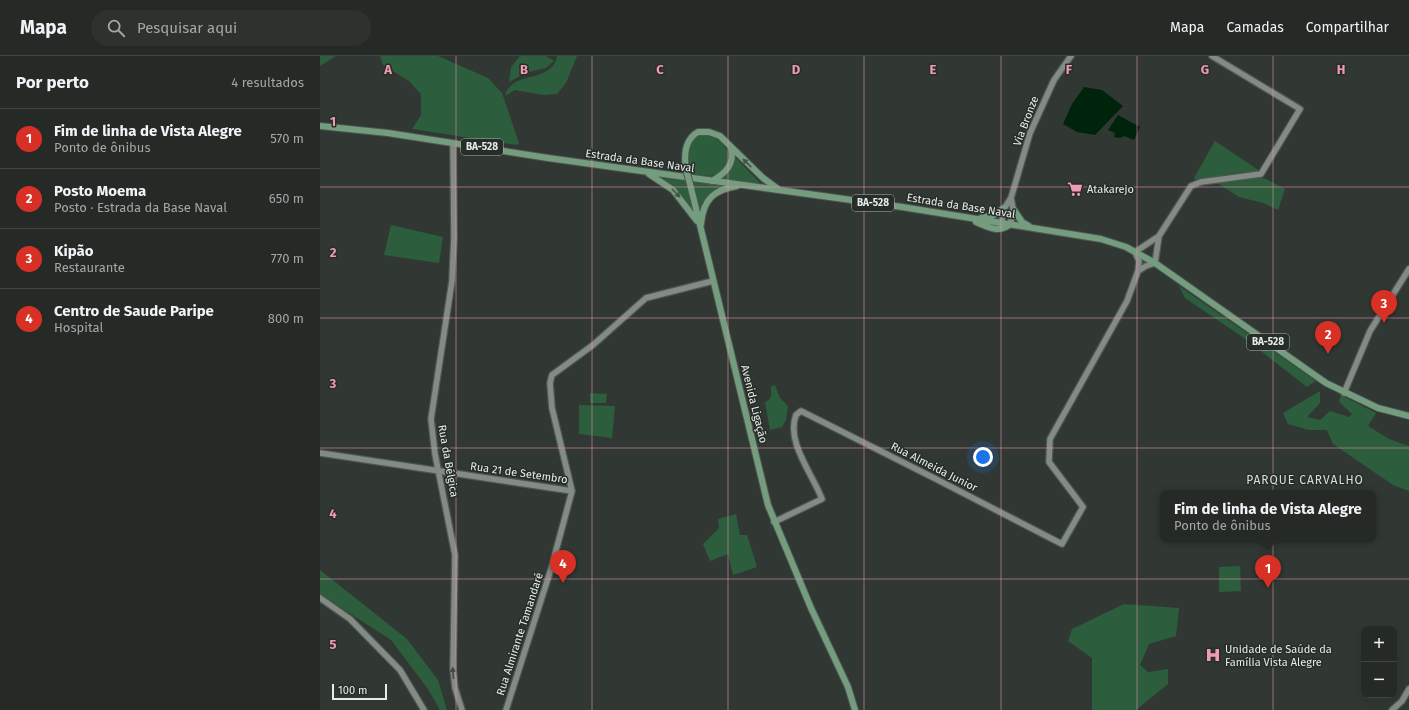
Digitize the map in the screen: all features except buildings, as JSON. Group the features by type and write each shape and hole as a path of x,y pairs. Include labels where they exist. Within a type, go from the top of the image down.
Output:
{"main road":[{"name":"Via Bronze","path":"1002,223 1001,214 1011,198 1030,134 1038,114 1054,80 1071,56"},
{"path":"1138,271 1138,262 1135,252 1159,236 1191,186 1201,182 1261,174 1300,110 1212,56"},
{"name":"Estrada da Base Naval","path":"320,126 388,133 453,144 644,171 662,177 712,181 902,207 1101,239 1135,252 1155,262 1320,379 1344,393 1362,402 1384,410 1409,416"},
{"name":"Avenida Ligação","path":"780,190 763,178 726,141 716,134 704,131 698,132 690,139 686,148 686,169 765,494 774,522 811,608 848,687 855,710"},
{"name":"Rua da Bélgica","path":"453,144 454,237 452,281 431,419 439,472 455,555 453,674 462,710"},
{"path":"712,181 726,172 729,167 732,157 731,147"},
{"path":"662,177 686,205 701,228"},
{"path":"701,228 705,206 716,192 746,186"},
{"path":"965,218 997,230 1001,229 1009,225 1014,218 1011,198"},
{"path":"965,218 990,217 1004,208"},
{"path":"1014,210 1022,222 1030,227"},
{"path":"1138,271 1155,262 1159,236"},
{"path":"1141,248 1152,247 1157,255"},
{"path":"1344,393 1370,332 1409,269"},
{"name":"Rua Almeida Junior","path":"774,522 822,499 794,435 793,427 797,414 801,412 807,413 1062,544 1083,507 1049,462 1051,436 1124,306 1138,271"},
{"name":"Rua Almirante Tamandaré","path":"506,710 563,531 572,491 552,408 550,383 552,375 593,345 646,298 713,281"},
{"path":"1362,402 1376,403"},
{"name":"Rua 21 de Setembro","path":"320,453 572,491"},
{"path":"320,598 350,620 400,670 424,710"},
{"path":"1399,710 1402,701 1409,690"},
{"path":"1392,710 1402,701"}],"shaded area":[{"path":"320,56 336,56 320,66"},
{"path":"380,56 438,56 488,78 502,93 519,143 517,145 412,129 421,115 421,94 409,81 383,65"},
{"path":"520,56 546,56 554,61 546,68 525,73 509,82 511,67"},
{"path":"557,56 577,56 566,83 557,94 543,95 515,90 505,96 509,88 515,83 548,70 554,65"},
{"path":"1084,87 1102,90 1123,106 1095,135 1077,132 1063,124 1072,104"},
{"path":"1118,115 1140,127 1134,140 1124,136 1120,138 1114,137 1115,133 1108,130"},
{"path":"701,135 710,136 718,140 728,152 730,159 728,165 724,171 716,175 706,176 690,174 688,157 690,146 696,138"},
{"path":"1215,141 1260,171 1246,174 1244,172 1224,175 1222,177 1197,181 1194,178"},
{"path":"735,157 762,185 723,179 732,167"},
{"path":"1258,177 1266,179 1285,189 1278,210 1263,203 1239,197 1217,183"},
{"path":"662,178 686,181 693,211 679,194"},
{"path":"692,181 728,186 724,187 700,213"},
{"path":"391,225 443,237 439,263 384,255"},
{"path":"1179,286 1316,381 1307,387 1244,338 1185,298"},
{"path":"775,385 780,398 788,406 786,420 782,427 770,430 765,402 770,398 771,386"},
{"path":"1320,391 1320,403 1307,417 1320,420 1330,411 1349,417 1352,414 1339,402 1341,395 1376,413 1368,426 1389,439 1409,446 1409,491 1393,485 1333,444 1327,430 1309,430 1288,424 1283,413"},
{"path":"590,393 607,394 606,403 590,403"},
{"path":"579,405 615,406 612,438 579,434"},
{"path":"736,514 740,535 747,535 757,567 733,575 728,554 710,561 703,544 719,528 718,519"},
{"path":"1240,566 1241,591 1219,592 1219,567"},
{"path":"320,570 407,639 438,680 447,710 440,710 428,689 391,640 320,594"},
{"path":"1124,604 1179,608 1176,636 1149,644 1140,665 1148,672 1168,669 1168,684 1136,710 1092,710 1092,658 1068,641 1072,629"}],"place":[{"name":"Atakarejo","path":"1075,189"},
{"name":"Kipão","path":"1384,323"},
{"name":"Posto Moema","path":"1328,354"},
{"name":"Centro de Saude Paripe","path":"563,583"},
{"name":"Fim de linha de Vista Alegre","path":"1268,588"},
{"name":"Unidade de Saúde da Família Vista Alegre","path":"1213,655"}],"district":[{"name":"PARQUE CARVALHO","path":"1305,480"}]}
